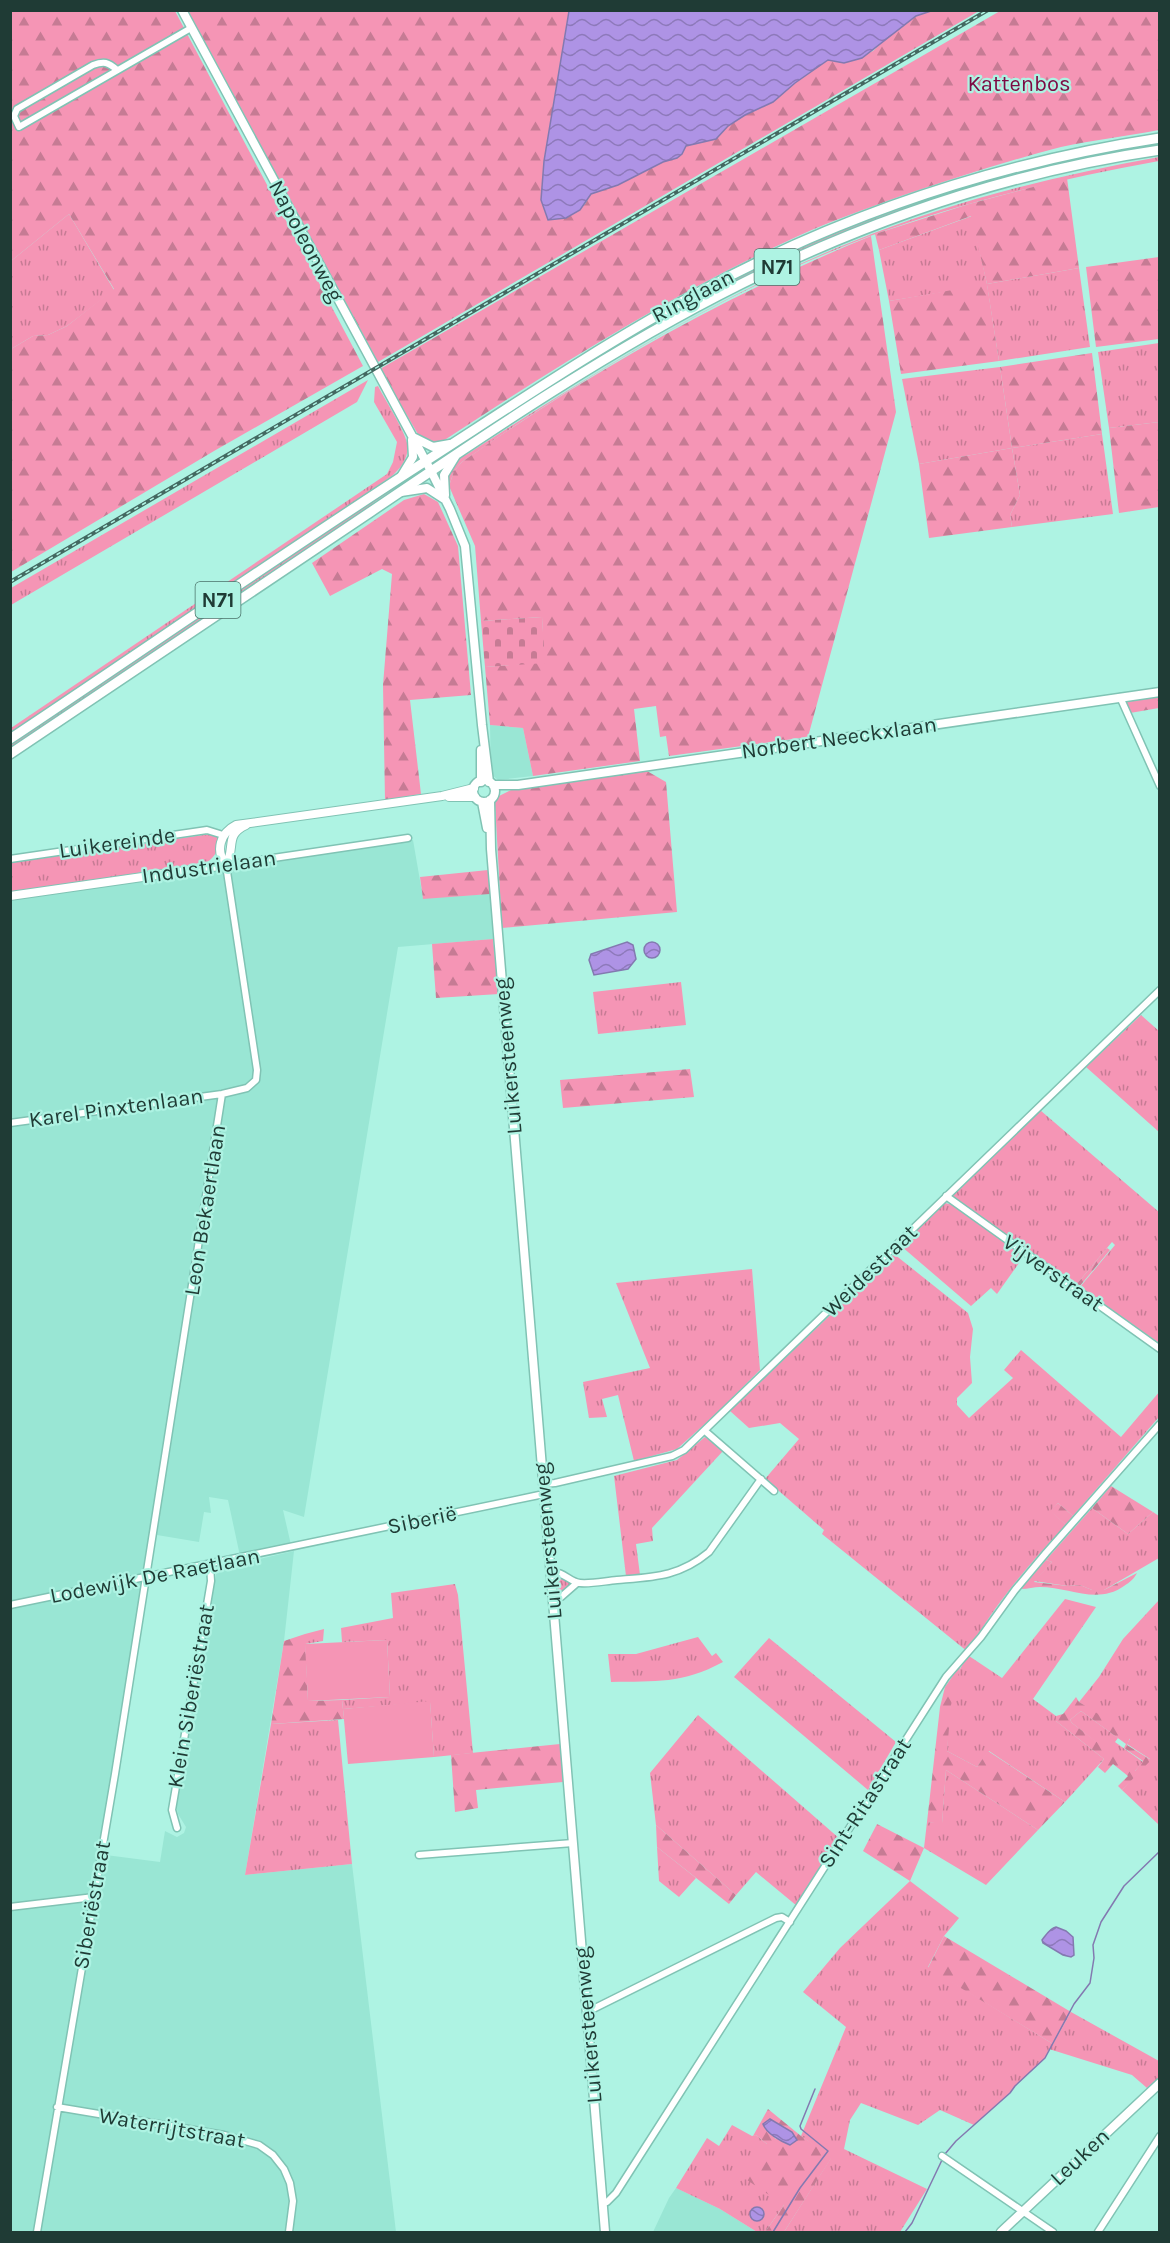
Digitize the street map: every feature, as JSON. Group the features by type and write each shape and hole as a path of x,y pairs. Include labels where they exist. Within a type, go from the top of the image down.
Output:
{"highway":[{"name":"Ringlaan","path":"426,461 565,370 649,320 735,274 824,233 925,195 1010,169 1160,138"},
{"name":"Ringlaan","path":"431,471 609,357 741,284 820,248 900,216 994,187 1057,170 1160,150"},
{"name":"N71","path":"10,739 426,461"},
{"name":"N71","path":"10,754 431,471"}],"main road":[{"name":"Napoleonweg","path":"182,10 431,471"},
{"path":"412,436 430,446 450,444"},
{"path":"400,478 413,457 412,436"},
{"path":"446,501 444,475 457,454"},
{"name":"Luikersteenweg","path":"431,471 462,537 468,566 605,2232"},
{"path":"400,492 427,488 446,501"},
{"name":"Norbert Neeckxlaan","path":"485,791 1160,692"},
{"name":"Leuken","path":"1001,2232 1160,2083"}],"street":[{"path":"117,70 108,63 101,62 17,109 14,116 19,127 191,28"},
{"path":"1120,697 1160,786"},
{"name":"Norbert Neeckxlaan","path":"425,798 485,791"},
{"name":"Luikereinde","path":"10,859 207,830 223,835 236,825 425,798"},
{"path":"223,835 220,854 226,865 231,857 231,837 235,831 248,824"},
{"name":"Industrielaan","path":"10,896 408,838"},
{"name":"Leon Bekaertlaan","path":"147,1577 222,1094 247,1088 256,1080 257,1071 226,865"},
{"name":"Weidestraat","path":"544,1489 672,1456 684,1450 1160,990"},
{"name":"Karel Pinxtenlaan","path":"10,1123 222,1094"},
{"name":"Vijverstraat","path":"946,1196 1160,1349"},
{"name":"Sint-Ritastraat","path":"602,2203 607,2202 616,2193 946,1677 981,1637 1034,1568 1160,1424"},
{"path":"705,1431 774,1491"},
{"path":"551,1572 560,1573 577,1583 665,1576 697,1562 720,1539 761,1479"},
{"name":"Siberië","path":"300,1546 544,1489"},
{"name":"Lodewijk De Raetlaan","path":"10,1605 300,1546"},
{"name":"Klein Siberiëstraat","path":"177,1828 172,1810 211,1581 210,1565"},
{"name":"Siberiëstraat","path":"37,2232 147,1577"},
{"path":"553,1599 561,1597 577,1583"},
{"path":"419,1855 573,1843"},
{"path":"10,1907 94,1897"},
{"path":"587,2012 776,1918 782,1917 790,1922"},
{"name":"Waterrijtstraat","path":"57,2107 224,2135 259,2145 273,2155 284,2169 290,2183 293,2201 289,2232"},
{"path":"1098,2232 1160,2136"},
{"path":"942,2156 1022,2213 1053,2232"}],"shaded area":[{"path":"490,725 523,728 533,776 498,780 491,774"},
{"path":"413,840 423,898 490,894 493,939 398,947 304,1517 283,1510 291,1545 240,1556 228,1500 209,1497 211,1513 204,1512 199,1542 151,1534 98,1854 160,1862 165,1831 177,1837 184,1833 186,1827 178,1814 176,1805 217,1569 294,1551 284,1641 245,1875 352,1864 396,2232 11,2232 10,899"},
{"path":"676,2188 720,2209 757,2232 653,2232"}],"green space":[{"path":"931,10 979,11 378,362 188,11 569,11 544,161 541,199 546,215 566,218 585,204 591,194 618,185 663,162 677,158 686,146 716,139 728,126 773,102 828,60 844,63 873,51 916,16"},
{"path":"11,11 175,11 363,366 214,451 11,572 11,349 33,336 48,335 67,326 114,289 69,214 11,261"},
{"name":"Kattenbos","path":"1000,11 1159,11 1159,130 1061,147 1021,158 901,196 822,226 750,259 660,307 572,359 443,441 430,442 419,436 380,369"},
{"path":"1159,142 1159,147 1004,180 733,285 444,456 615,345 674,311 790,253 849,228 971,186 1033,168"},
{"path":"1159,157 1159,161 1049,183 905,223 816,258 690,319 703,312 753,286 854,241 929,214 1043,181"},
{"path":"1067,178 1079,268 987,284 971,216 879,250 875,234 969,204"},
{"path":"69,214 114,290 67,326 48,335 33,336 11,349 11,261"},
{"path":"972,216 987,284 1079,268 1090,347 999,361 987,285 889,301 879,250"},
{"path":"871,236 896,412 808,737 669,756 666,736 660,737 656,706 634,709 640,761 533,776 523,728 490,725 485,667 544,662 542,617 481,621 475,546 449,486 454,471 462,462 510,429 609,366 660,337 764,284"},
{"path":"1159,257 1159,339 1096,347 1086,267"},
{"path":"987,284 999,361 901,374 889,301"},
{"path":"690,319 619,360 659,336"},
{"path":"1159,343 1159,422 1109,428 1098,352"},
{"path":"1092,353 1102,434 1012,448 1000,367"},
{"path":"619,360 462,462 454,471 449,486 446,481 458,460"},
{"path":"1000,367 1012,448 919,464 902,379"},
{"path":"368,380 357,402 11,605 11,588"},
{"path":"378,386 405,437 408,448 404,461 392,476 11,732 11,728 387,474 393,462 397,442 374,402 375,387"},
{"path":"1159,422 1159,507 1119,513 1109,428"},
{"path":"1102,434 1113,514 1012,527 1010,515 1020,495 1012,448"},
{"path":"1012,448 1020,495 1010,515 1012,527 929,538 919,464"},
{"path":"410,475 412,477 373,503 368,510 11,750 11,743"},
{"path":"424,494 438,502 458,546 471,695 410,700 421,794 385,800 383,685 392,574 382,569 330,596 312,563 404,500"},
{"path":"542,617 545,663 485,667 481,621"},
{"path":"1159,697 1159,708 1130,713 1127,701"},
{"path":"647,771 666,782 677,912 502,928 495,803 499,796 511,790"},
{"path":"210,834 218,837 219,844 215,855 207,862 11,893 10,863"},
{"path":"488,870 490,894 423,899 420,877"},
{"path":"493,939 499,994 436,998 432,944"},
{"path":"681,982 686,1025 598,1034 593,992"},
{"path":"1141,1015 1159,1031 1159,1132 1086,1067"},
{"path":"690,1069 694,1097 563,1108 560,1080"},
{"path":"1040,1110 1159,1212 1159,1343 1080,1287 1115,1245 1112,1242 1076,1285 953,1199 954,1192"},
{"path":"945,1203 953,1205 1024,1256 997,1294 991,1288 971,1306 901,1246"},
{"path":"1107,1248 1110,1250 1079,1287 1076,1285"},
{"path":"894,1254 968,1313 973,1329 970,1357 972,1383 957,1398 957,1405 969,1418 1013,1378 1004,1370 1021,1350 1121,1437 1160,1391 1159,1417 1073,1516 1058,1503 1051,1511 1066,1525 1013,1586 989,1618 968,1652 822,1534 824,1530 765,1479 799,1439 780,1423 749,1428 730,1411"},
{"path":"752,1269 760,1370 677,1449 634,1461 618,1395 602,1399 607,1417 589,1418 583,1382 650,1368 616,1283"},
{"path":"705,1437 723,1451 652,1528 653,1541 636,1544 640,1575 626,1576 614,1476 677,1460"},
{"path":"1111,1486 1153,1512 1128,1534 1092,1508"},
{"path":"1058,1503 1073,1516 1066,1525 1050,1511"},
{"path":"1092,1508 1128,1534 1153,1512 1159,1516 1159,1558 1104,1590 1092,1590 1080,1585 1068,1586 1034,1581 1052,1562 1046,1560"},
{"path":"1046,1560 1052,1562 1034,1582 1080,1585 1092,1590 1104,1590 1137,1573 1124,1586 1104,1594 1083,1594 1040,1587 1021,1589"},
{"path":"557,1576 573,1583 561,1593 558,1593"},
{"path":"455,1584 458,1595 473,1753 434,1757 430,1702 343,1709 342,1700 390,1697 387,1640 342,1642 341,1628 393,1618 391,1593"},
{"path":"1065,1599 1096,1607 1033,1699 1056,1716 1056,1721 1104,1759 1065,1802 989,1751 977,1767 947,1751 954,1687 963,1664 969,1656 1002,1678"},
{"path":"1159,1600 1159,1825 1122,1790 1150,1759 1127,1744 1130,1739 1079,1702 1099,1677 1123,1639"},
{"path":"324,1629 323,1641 305,1644 305,1634"},
{"path":"305,1634 308,1701 342,1700 344,1719 271,1724 284,1641"},
{"path":"698,1637 712,1656 716,1653 723,1662 681,1678 611,1682 608,1654 636,1654"},
{"path":"769,1638 896,1742 868,1790 734,1677"},
{"path":"387,1640 390,1697 308,1701 305,1644"},
{"path":"961,1664 951,1705 947,1751 977,1767 988,1751 1065,1802 1038,1830 946,1770 942,1824 927,1822 940,1707 945,1687"},
{"path":"1125,1695 1150,1714 1152,1719 1147,1721 1121,1702"},
{"path":"1076,1697 1079,1702 1129,1733 1130,1738 1127,1745 1151,1760 1122,1790 1118,1786 1128,1776 1113,1764 1105,1773 1098,1767 1104,1759 1056,1721 1056,1716 1063,1714","holes":["1081,1711 1126,1744 1124,1748 1143,1761 1135,1771 1070,1720"]},
{"path":"430,1701 434,1757 348,1764 343,1709"},
{"path":"1081,1711 1118,1738 1115,1742 1143,1762 1134,1772 1072,1723 1070,1720"},
{"path":"698,1715 840,1839 797,1906 756,1872 736,1895 656,1825 650,1773"},
{"path":"338,1720 352,1864 245,1875 271,1724"},
{"path":"560,1744 563,1782 476,1790 478,1808 455,1812 451,1755"},
{"path":"946,1770 1038,1830 986,1885 924,1848 927,1822 942,1823"},
{"path":"877,1824 924,1848 910,1881 863,1851"},
{"path":"656,1825 736,1895 729,1904 657,1847"},
{"path":"657,1847 696,1878 679,1897 659,1881"},
{"path":"910,1881 959,1918 944,1936 928,1967 1053,2044 1071,2012 1159,2061 1159,2077 1147,2088 1132,2075 1049,2049 1045,2058 974,2125 940,2110 918,2125 861,2103 850,2120 844,2149 927,2189 900,2232 784,2232 831,2158 801,2136 846,2027 803,1992 840,1948"},
{"path":"944,1936 1071,2012 1053,2044 928,1968"},
{"path":"768,2109 832,2157 784,2232 765,2232 784,2205 747,2180 767,2144 756,2135 753,2136","holes":["770,2119 781,2126 776,2139 765,2129"]},
{"path":"732,2125 752,2136 756,2135 767,2144 784,2205 765,2232 757,2232 720,2209 676,2188 707,2138 719,2146"}],"water":[{"path":"569,10 931,11 916,16 862,58 844,63 828,60 773,102 728,126 716,139 686,146 677,158 663,162 618,185 591,194 580,210 566,218 548,220 541,200 544,161"},
{"path":"627,942 633,945 636,959 628,969 594,975 589,960 591,954"},
{"path":"652,942 660,950 652,958 644,950"},
{"path":"1056,1927 1073,1937 1074,1955 1071,1957 1043,1943 1042,1940"},
{"path":"770,2119 792,2132 797,2140 790,2145 770,2134 763,2124"},
{"path":"757,2207 762,2209 764,2214 762,2219 757,2221 752,2219 750,2214 752,2209"}],"waterway":[{"path":"945,2154 1045,2058 1074,2004 1090,1983 1094,1958 1093,1945 1101,1922 1124,1886 1160,1851"},
{"path":"773,2232 800,2188 828,2151 800,2126 815,2089"},
{"path":"905,2232 912,2223 942,2160"}],"railway":[{"path":"10,582 988,10"}]}
